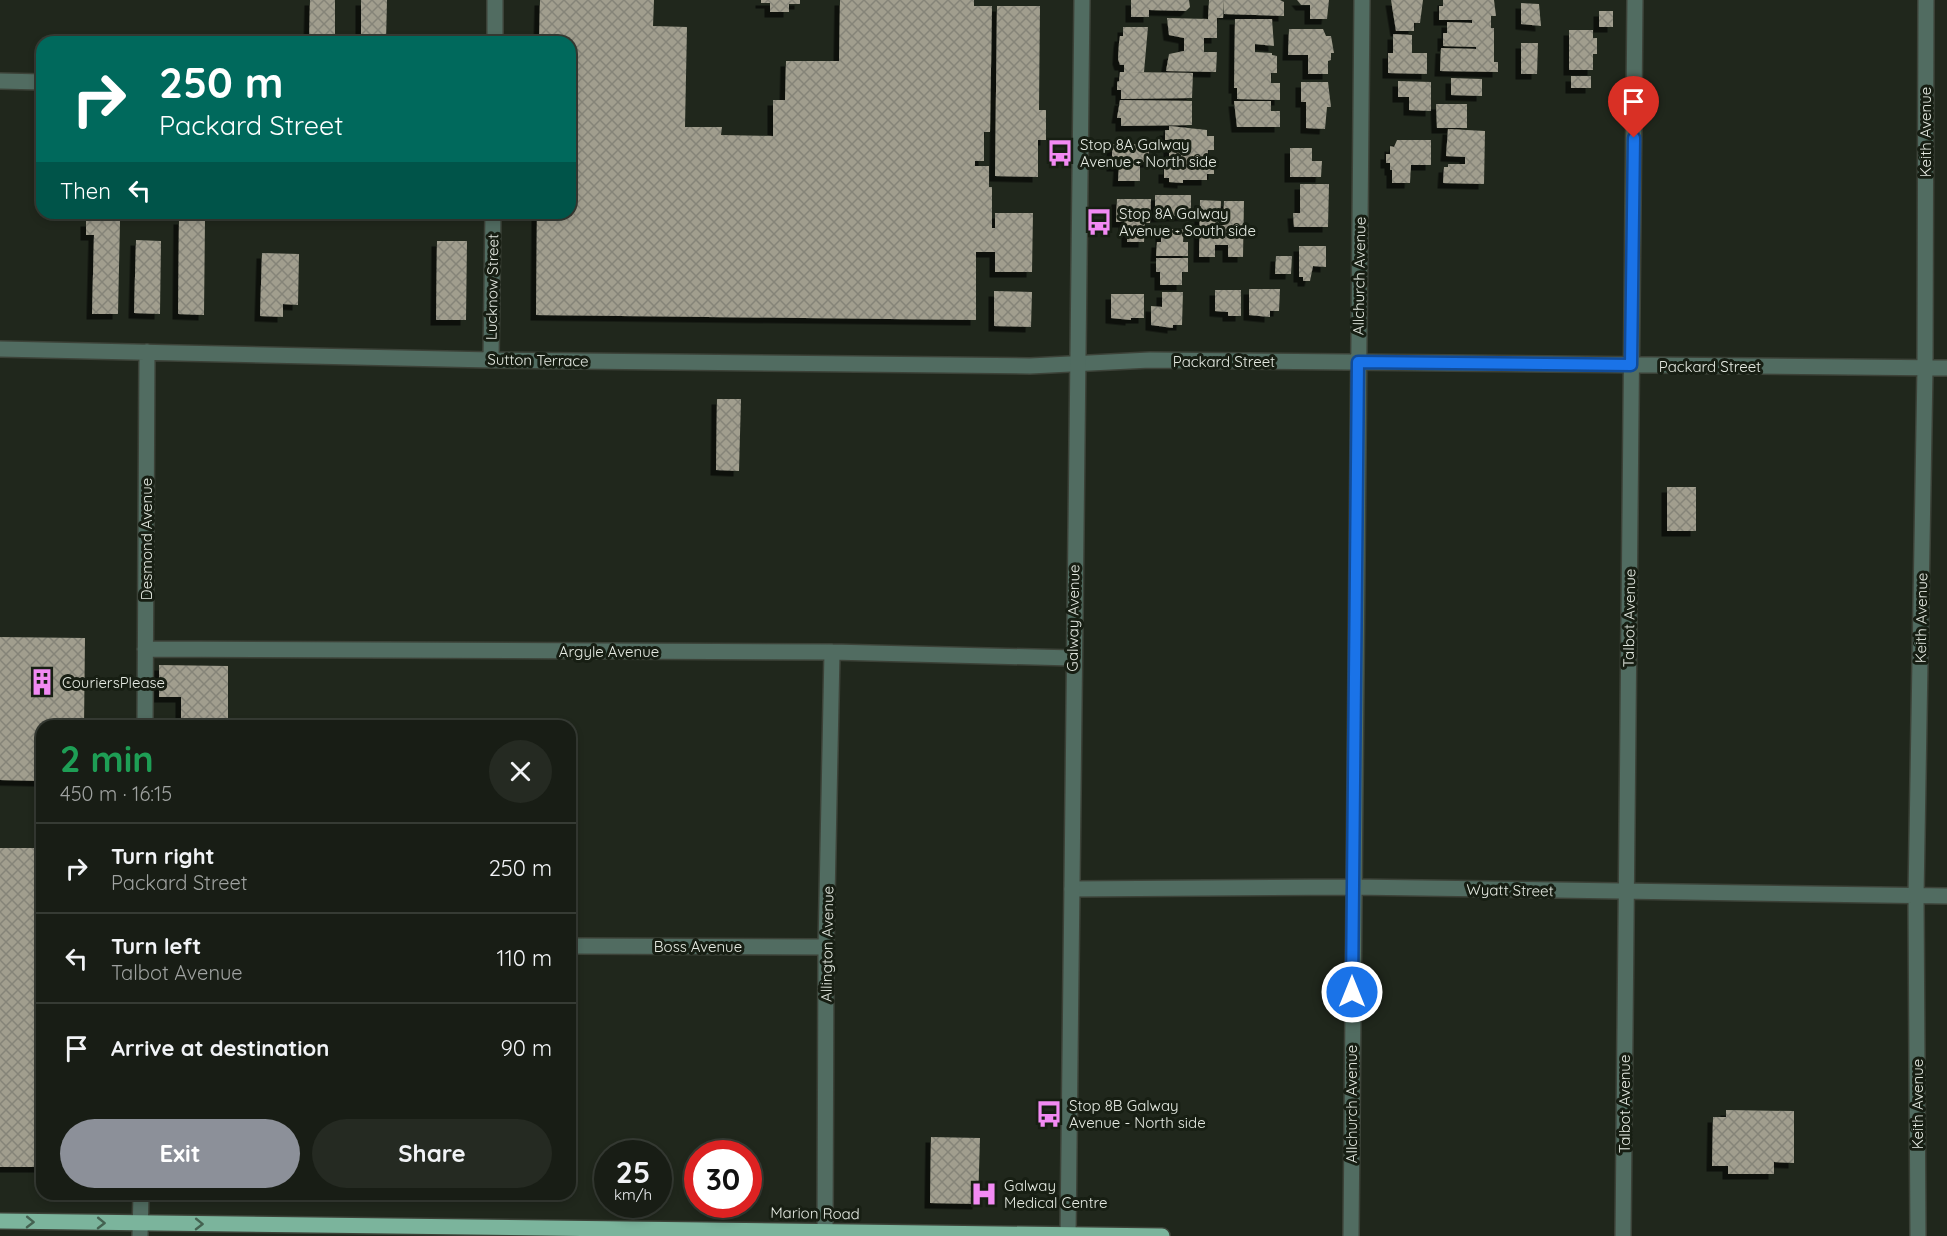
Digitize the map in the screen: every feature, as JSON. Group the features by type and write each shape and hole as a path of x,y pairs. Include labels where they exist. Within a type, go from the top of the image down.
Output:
{"main road":[{"name":"Marion Road","path":"0,1221 141,1230 1162,1236"}],"street":[{"path":"495,0 495,36"},
{"name":"Galway Avenue","path":"1069,1235 1073,657 1082,0"},
{"name":"Allchurch Avenue","path":"1351,1236 1362,0"},
{"name":"Talbot Avenue","path":"1623,1236 1635,0"},
{"name":"Keith Avenue","path":"1918,1236 1916,896 1925,368 1926,0"},
{"path":"0,81 36,82"},
{"name":"Lucknow Street","path":"491,360 493,219"},
{"name":"Sutton Terrace","path":"0,349 491,360 1030,366 1077,363"},
{"name":"Desmond Avenue","path":"144,720 147,352"},
{"name":"Packard Street","path":"1077,363 1150,360 1947,368"},
{"name":"Argyle Avenue","path":"145,649 832,652 1073,657"},
{"name":"Allington Avenue","path":"825,1233 826,947 832,652"},
{"name":"Wyatt Street","path":"1072,889 1353,887 1947,896"},
{"name":"Boss Avenue","path":"576,946 826,947"},
{"path":"141,1200 141,1230"}],"building":[{"path":"310,0 335,0 335,36 309,36"},
{"path":"361,0 387,0 386,36 361,36"},
{"path":"540,0 654,0 653,26 687,27 685,127 722,127 721,135 773,136 773,100 785,100 786,61 839,61 840,0 974,0 974,6 992,6 990,132 984,132 984,161 975,161 975,166 989,166 989,187 992,187 992,228 995,228 995,213 1033,213 1032,272 995,272 995,252 976,252 976,320 536,315 537,219 576,219 576,36 539,36"},
{"path":"761,0 800,0 800,4 789,4 789,12 770,12 770,3 761,3"},
{"path":"1131,0 1189,0 1190,7 1186,11 1149,10 1149,17 1131,17"},
{"path":"1209,0 1224,0 1223,18 1217,18 1217,38 1204,38 1204,52 1217,52 1216,72 1166,71 1169,54 1184,51 1184,38 1169,35 1167,18 1208,19"},
{"path":"1224,0 1280,0 1284,2 1284,16 1224,14"},
{"path":"1297,0 1329,0 1327,19 1310,19 1310,5 1301,5"},
{"path":"1391,0 1423,0 1420,23 1414,23 1414,31 1396,31"},
{"path":"1443,0 1494,0 1496,16 1491,16 1491,28 1494,28 1494,62 1498,62 1498,72 1440,71 1441,48 1476,49 1476,47 1443,46 1443,33 1447,33 1447,22 1472,23 1472,20 1439,20 1439,6 1443,6"},
{"path":"1521,3 1539,4 1541,26 1521,24"},
{"path":"997,6 1040,6 1039,110 1046,110 1046,140 1038,140 1038,177 995,176"},
{"path":"1599,11 1613,11 1613,27 1599,27"},
{"path":"1235,19 1272,19 1274,46 1255,44 1255,52 1272,53 1277,56 1277,73 1271,73 1271,83 1280,83 1280,100 1237,99 1237,88 1234,88"},
{"path":"1123,27 1148,27 1144,72 1130,72 1193,73 1192,98 1121,99 1121,90 1117,90 1117,82 1120,72 1124,72 1124,65 1120,65 1118,59"},
{"path":"1289,29 1323,29 1326,36 1331,36 1334,53 1331,53 1331,60 1328,61 1328,74 1308,74 1308,55 1288,55"},
{"path":"1569,30 1593,30 1593,38 1597,38 1597,54 1593,54 1593,70 1569,70"},
{"path":"1393,34 1412,35 1412,53 1427,53 1427,74 1388,73 1388,53 1393,53"},
{"path":"1521,43 1538,43 1537,74 1521,74"},
{"path":"1571,76 1591,76 1591,88 1571,88"},
{"path":"1451,78 1482,79 1482,96 1451,95"},
{"path":"1398,81 1431,82 1431,111 1409,110 1409,97 1398,97"},
{"path":"1301,82 1328,82 1331,107 1327,107 1325,129 1306,128 1306,102 1301,102"},
{"path":"1120,100 1192,101 1192,125 1121,126 1121,118 1117,118"},
{"path":"1234,101 1271,101 1271,111 1280,111 1280,127 1237,127"},
{"path":"1436,104 1467,104 1467,128 1437,128"},
{"path":"1169,126 1207,130 1207,136 1214,136 1214,150 1208,150 1208,160 1214,161 1214,174 1207,174 1207,180 1183,180 1183,183 1169,182 1169,178 1164,178 1164,169 1169,169 1169,140 1165,140 1165,130 1169,130"},
{"path":"1448,129 1485,131 1484,184 1443,183 1444,167 1448,167 1448,164 1465,164 1465,157 1446,156"},
{"path":"1397,140 1431,140 1431,165 1411,165 1410,183 1392,183 1392,170 1390,170 1390,163 1386,163 1386,154 1390,154 1390,146 1394,147"},
{"path":"1112,144 1149,144 1149,162 1140,162 1140,181 1118,181 1119,166 1112,166"},
{"path":"1290,148 1312,148 1312,161 1322,161 1321,177 1290,177"},
{"path":"1300,184 1329,184 1328,227 1294,227 1293,213 1300,213"},
{"path":"1155,195 1191,195 1191,215 1155,217"},
{"path":"1117,199 1151,199 1150,223 1145,223 1144,242 1127,242 1127,228 1124,228 1124,222 1116,222"},
{"path":"1200,200 1221,201 1220,225 1223,225 1224,201 1244,201 1243,257 1228,257 1228,245 1215,245 1215,257 1199,257"},
{"path":"179,219 205,219 204,315 178,314"},
{"path":"86,221 120,221 118,314 92,314 94,235 86,235"},
{"path":"1161,229 1184,229 1183,242 1188,242 1188,256 1156,256 1157,242 1161,242"},
{"path":"136,240 161,241 160,314 134,313"},
{"path":"437,241 467,241 466,320 436,320"},
{"path":"1299,246 1326,246 1326,267 1313,266 1310,281 1303,281 1303,277 1299,277"},
{"path":"262,253 299,254 298,305 283,304 283,317 260,316"},
{"path":"1276,256 1292,256 1291,274 1275,274"},
{"path":"1156,258 1188,258 1188,272 1182,272 1182,285 1160,285 1160,272 1156,272"},
{"path":"1249,289 1280,289 1279,311 1270,311 1270,317 1249,315"},
{"path":"1215,290 1241,290 1241,316 1228,316 1228,312 1215,311"},
{"path":"994,291 1032,292 1031,327 994,326"},
{"path":"1162,292 1183,292 1182,325 1173,325 1173,328 1151,325 1151,306 1162,307"},
{"path":"1111,294 1144,294 1144,318 1131,318 1131,320 1111,318"},
{"path":"717,399 741,399 739,471 716,470"},
{"path":"1667,487 1696,487 1696,531 1667,531"},
{"name":"CouriersPlease","path":"0,637 85,638 84,720 36,720 36,781 0,780"},
{"path":"159,665 228,666 228,720 181,720 181,697 159,697"},
{"path":"0,848 36,848 36,1167 0,1167"},
{"path":"1726,1110 1794,1111 1794,1163 1774,1162 1774,1174 1728,1174 1728,1166 1712,1166 1713,1117 1726,1117"},
{"path":"931,1137 980,1138 978,1204 930,1203"}],"place":[{"name":"Stop 8A Galway Avenue - North side","path":"1060,153"},
{"name":"Stop 8A Galway Avenue - South side","path":"1099,222"},
{"name":"CouriersPlease","path":"42,682"},
{"name":"Stop 8B Galway Avenue - North side","path":"1049,1114"},
{"name":"Galway Medical Centre","path":"984,1194"}],"route":[{"path":"1352,992 1358,362 1631,365 1634,138"}]}
